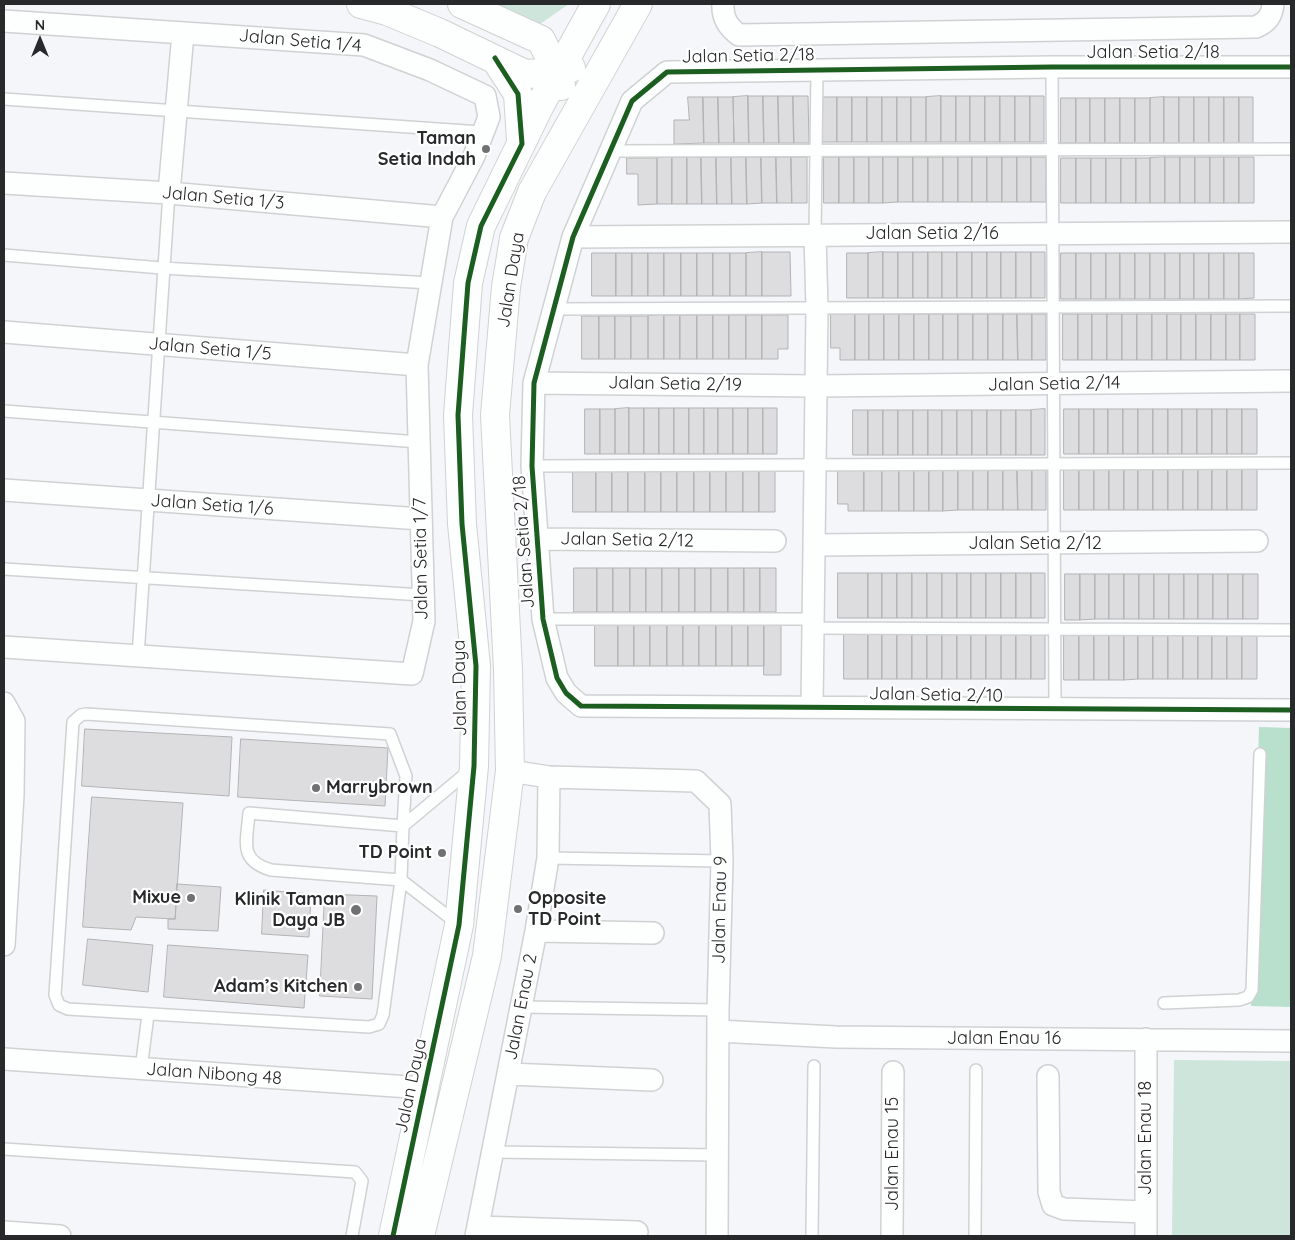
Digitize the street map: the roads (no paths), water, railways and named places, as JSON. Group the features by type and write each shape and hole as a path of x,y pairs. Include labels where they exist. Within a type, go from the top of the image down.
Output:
{"main road":[{"path":"361,4 387,11 496,58 525,74 557,72 580,66 598,53 637,5"},
{"path":"462,4 541,40 557,72 563,95 532,192"},
{"path":"511,26 540,35 558,33 572,25 594,4"},
{"name":"Jalan Daya","path":"393,1236 459,925 474,766 476,666 462,524 458,415 468,283 481,226 557,72 594,4"},
{"name":"Jalan Daya","path":"420,1236 487,956 510,771 508,670 495,415 506,287 514,238 532,192 637,5"},
{"path":"496,58 518,94 522,144"}],"street":[{"path":"723,4 722,12 729,27 739,35 1256,27 1270,13"},
{"name":"Jalan Setia 1/4","path":"4,22 364,45 430,70 485,96 489,117 481,132 474,156 442,217"},
{"path":"169,193 183,33"},
{"name":"Jalan Setia 2/18","path":"581,706 566,693 557,678 543,619 532,466 534,383 573,237 632,101 667,72 1052,67 1291,67"},
{"name":"Jalan Setia 1/3","path":"4,183 169,193 442,217"},
{"name":"Jalan Setia 1/7","path":"4,647 412,674 424,621 417,365 442,217"},
{"name":"Jalan Setia 2/16","path":"573,237 1291,232"},
{"path":"812,707 817,308 815,235"},
{"name":"Jalan Setia 1/5","path":"4,332 417,365"},
{"name":"Jalan Setia 2/14","path":"816,386 1291,381"},
{"name":"Jalan Setia 2/19","path":"534,383 816,386"},
{"name":"Jalan Setia 1/6","path":"4,490 421,519"},
{"name":"Jalan Setia 2/12","path":"538,539 775,541"},
{"name":"Jalan Setia 2/12","path":"814,545 1257,542"},
{"path":"4,703 14,721 8,794 4,945"},
{"name":"Jalan Setia 2/10","path":"581,706 1291,710"},
{"name":"Jalan Enau 9","path":"510,771 550,776 696,781 720,804 722,861 718,1020 717,1236"},
{"name":"Jalan Enau 2","path":"477,1232 522,1007 548,858 550,776"},
{"path":"536,931 653,933"},
{"name":"Jalan Enau 16","path":"718,1020 836,1037 1291,1040"},
{"name":"Jalan Enau 18","path":"1146,1039 1146,1236"},
{"name":"Jalan Nibong 48","path":"4,1059 424,1088"},
{"name":"Jalan Enau 15","path":"892,1236 893,1072"},
{"path":"509,1074 652,1080"},
{"path":"1048,1076 1048,1192 1053,1205 1064,1210 1146,1212"},
{"path":"4,1232 60,1236"},
{"path":"477,1232 636,1232"}],"lane":[{"path":"1052,67 1055,709"},
{"path":"815,235 817,69"},
{"path":"4,99 481,132"},
{"path":"610,151 1291,149"},
{"path":"138,656 159,345 162,268 169,193"},
{"path":"4,255 162,268 431,283"},
{"path":"553,309 1291,306"},
{"path":"4,411 419,442"},
{"path":"532,466 1291,463"},
{"path":"4,569 423,596"},
{"path":"543,619 813,623 1055,631 1291,630"},
{"path":"86,714 390,734 406,776 400,880 384,1015 382,1020 374,1027 68,1009 59,1005 56,1000 67,792 73,722 86,714"},
{"path":"1164,1003 1240,1000 1248,997 1252,990 1260,754"},
{"path":"459,925 400,880 271,870 254,864 249,858 247,838 249,813 403,826 474,766"},
{"path":"548,858 722,861"},
{"path":"522,1007 718,1020"},
{"path":"141,1069 148,1015"},
{"path":"812,1236 814,1066"},
{"path":"975,1236 976,1070"},
{"path":"4,1149 355,1172 362,1181 352,1236"},
{"path":"493,1152 717,1155"}],"place":[{"name":"Taman Setia Indah","path":"486,149"},
{"name":"Marrybrown","path":"316,788"},
{"name":"TD Point","path":"442,853"},
{"name":"Mixue","path":"191,898"},
{"name":"Opposite TD Point","path":"518,909"},
{"name":"Klinik Taman Daya JB","path":"356,910"},
{"name":"Adam’s Kitchen","path":"358,987"}]}
